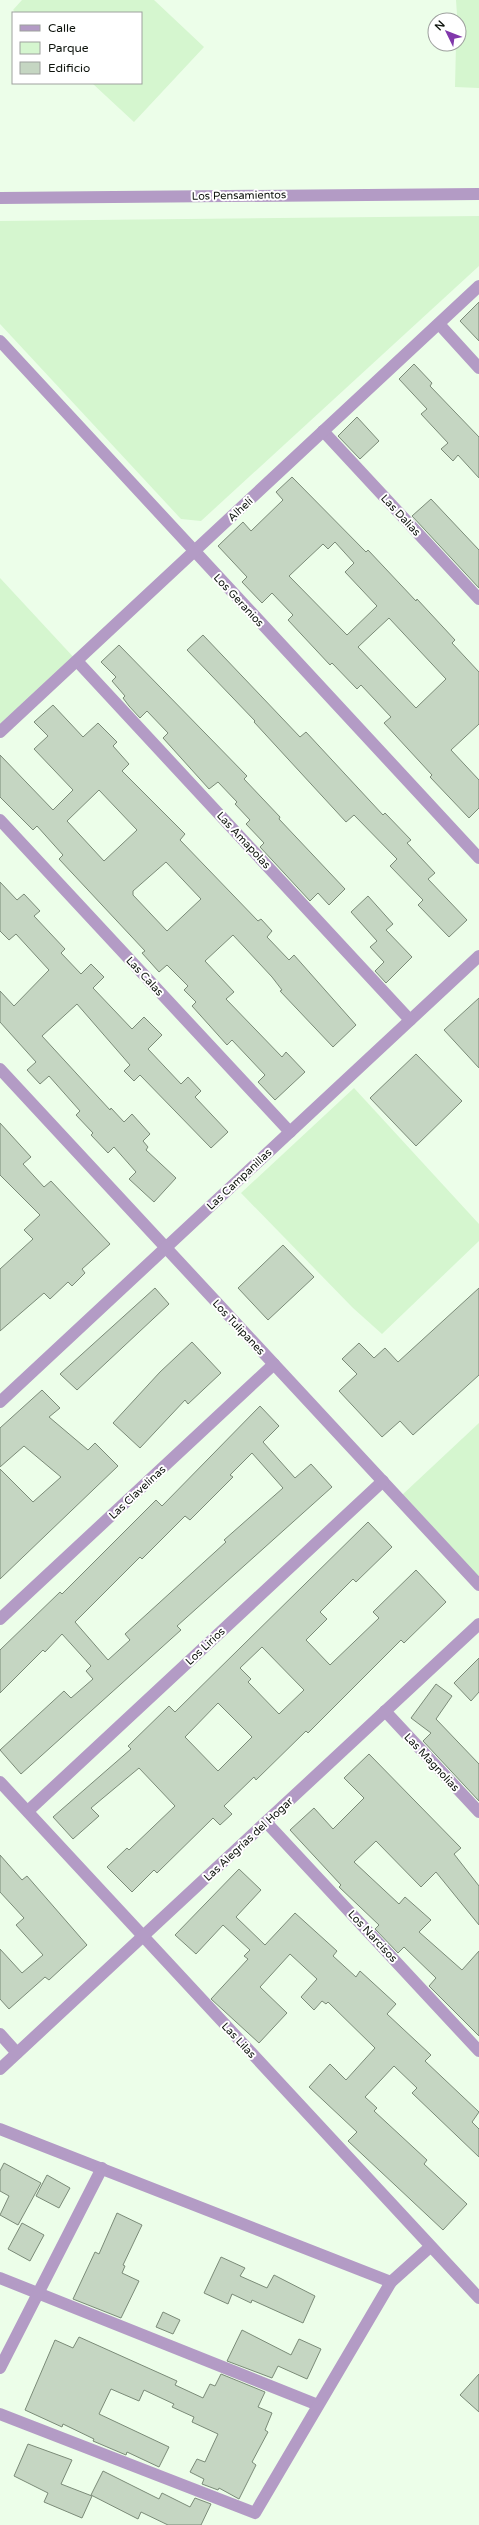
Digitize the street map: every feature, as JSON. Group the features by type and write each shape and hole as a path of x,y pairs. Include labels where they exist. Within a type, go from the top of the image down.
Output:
{"street":[{"name":"Los Pensamientos","path":"0,198 479,194"},
{"name":"Alhelí","path":"0,732 479,286"},
{"path":"439,324 479,368"},
{"name":"Los Geranios","path":"0,341 479,858"},
{"name":"Las Dalias","path":"323,431 479,599"},
{"name":"Las Amapolas","path":"77,661 410,1020"},
{"name":"Las Calas","path":"0,820 290,1132"},
{"name":"Las Campanillas","path":"0,1402 479,956"},
{"name":"Los Tulipanes","path":"0,1069 479,1585"},
{"name":"Las Clavelinas","path":"0,1619 274,1364"},
{"name":"Los Lirios","path":"28,1811 383,1481"},
{"name":"Las Alegrías del Hogar","path":"0,2069 479,1624"},
{"name":"Las Magnolias","path":"385,1711 479,1812"},
{"name":"Las Lilas","path":"0,1782 430,2247 479,2298"},
{"name":"Los Narcisos","path":"266,1822 479,2051"},
{"path":"0,2034 17,2053"},
{"path":"0,2129 391,2282"},
{"path":"0,2368 102,2168"},
{"path":"0,2414 255,2513 391,2282 430,2247"},
{"path":"0,2278 318,2405"}],"green space":[{"path":"22,0 154,0 204,47 134,122 93,84 142,84 142,12 15,12 13,10"},
{"path":"456,0 479,0 479,88 455,87 456,52 467,52 467,12 457,12"},
{"path":"479,216 479,266 201,521 181,519 0,324 0,221"},
{"path":"0,578 77,661 0,732"},
{"path":"354,1088 479,1224 479,1241 382,1334 353,1308 241,1193"},
{"path":"479,1423 479,1579 401,1496"}],"building":[{"path":"479,302 479,341 460,321"},
{"path":"414,364 432,383 430,386 479,437 479,478 458,455 453,461 441,449 448,443 421,414 427,409 399,379"},
{"path":"357,417 379,441 360,459 338,436"},
{"path":"292,477 366,552 368,550 416,601 417,599 455,640 452,643 479,672 479,724 451,750 479,780 479,808 469,818 430,777 432,775 384,723 391,717 361,685 357,689 332,663 330,665 288,620 293,615 272,593 262,603 242,582 247,577 218,546 243,522 251,531 283,500 276,492","holes":["335,542 354,563 345,572 377,606 347,635 289,576 323,544 328,549","389,618 446,679 416,708 358,647"]},
{"path":"431,499 479,550 479,588 412,516"},
{"path":"203,635 300,737 306,732 383,815 385,813 411,840 407,843 435,873 428,879 467,920 449,937 418,905 423,900 390,866 397,859 354,815 346,822 254,722 255,721 187,650"},
{"path":"119,645 247,776 244,779 280,817 279,819 345,889 329,905 318,893 310,901 260,847 264,843 246,824 250,820 235,804 237,802 218,782 209,789 163,738 168,733 147,711 140,718 129,706 123,698 125,696 112,681 116,677 101,662"},
{"path":"53,705 83,737 98,723 117,742 113,746 129,764 122,771 185,834 180,840 258,921 261,919 272,931 267,937 289,960 294,955 356,1025 333,1047 280,991 282,990 272,977 233,935 205,961 234,992 226,999 282,1057 286,1052 305,1072 275,1100 258,1082 265,1075 232,1040 227,1045 192,1006 196,1002 184,990 188,986 167,965 159,972 142,953 145,951 59,859 63,855 37,826 33,830 0,797 0,755 53,810 73,790 34,749 48,736 34,722","holes":["99,790 137,830 104,861 67,821","166,862 201,899 167,931 133,895 133,891"]},
{"path":"0,882 17,900 24,894 40,911 34,916 65,949 61,953 81,974 91,964 104,977 93,988 132,1029 144,1017 162,1035 148,1049 181,1084 188,1077 201,1091 195,1097 228,1132 211,1148 140,1075 134,1081 124,1071 130,1065 77,1004 42,1036 110,1110 111,1108 124,1122 132,1114 150,1134 143,1141 148,1147 146,1150 176,1178 154,1202 129,1179 136,1172 114,1147 108,1153 91,1135 93,1133 76,1115 80,1111 49,1076 40,1084 27,1070 36,1062 0,1022 0,991 14,1006 49,970 16,934 9,940 0,931"},
{"path":"368,896 393,924 386,930 412,957 386,983 375,971 384,962 370,947 377,941 351,912"},
{"path":"479,998 479,1068 444,1030"},
{"path":"416,1054 462,1101 416,1146 370,1098"},
{"path":"0,1123 31,1157 23,1164 44,1187 51,1181 110,1244 82,1269 85,1273 72,1286 68,1282 50,1299 44,1293 0,1331 0,1269 33,1239 24,1230 40,1215 0,1175"},
{"path":"283,1245 314,1277 268,1320 238,1288"},
{"path":"155,1288 169,1304 77,1390 60,1374"},
{"path":"479,1288 479,1375 413,1435 400,1421 382,1437 339,1391 357,1374 342,1359 359,1343 374,1358 385,1348 398,1362"},
{"path":"192,1342 221,1373 188,1404 185,1400 140,1448 113,1423 160,1372"},
{"path":"42,1390 60,1408 49,1417 88,1450 95,1443 118,1466 0,1579 0,1469 33,1502 61,1477 24,1446 0,1467 0,1428"},
{"path":"260,1406 279,1426 263,1442 295,1478 311,1464 332,1487 177,1626 181,1630 21,1774 0,1750 64,1691 71,1698 93,1679 86,1671 91,1666 62,1634 45,1652 43,1650 0,1693 0,1650 60,1592 62,1594 156,1500 162,1506","holes":["252,1453 283,1488 224,1540 226,1542 125,1634 130,1640 108,1660 75,1622 140,1557 142,1559 185,1516 190,1520 233,1477 230,1475"]},
{"path":"368,1522 392,1547 356,1582 353,1579 320,1612 327,1619 306,1640 330,1665 379,1618 373,1612 416,1570 446,1602 404,1643 401,1640 308,1733 306,1731 256,1780 254,1777 224,1806 232,1814 220,1825 213,1818 157,1873 154,1870 132,1892 107,1867 127,1848 129,1850 175,1806 139,1768 91,1808 99,1816 73,1839 53,1817 131,1749 128,1746 169,1706 175,1712","holes":["262,1647 304,1690 279,1714 248,1682 251,1679 240,1668","218,1703 252,1737 218,1771 185,1737"]},
{"path":"479,1658 479,1692 471,1701 454,1683"},
{"path":"436,1684 452,1696 436,1719 479,1764 479,1801 423,1741 431,1733 411,1718"},
{"path":"369,1754 461,1848 454,1854 479,1886 479,1925 436,1872 421,1887 376,1841 354,1862 399,1904 405,1897 431,1920 419,1932 462,1970 479,1951 479,2036 429,1986 436,1978 404,1947 398,1953 375,1929 379,1925 339,1887 341,1885 290,1830 314,1808 333,1829 364,1798 344,1778"},
{"path":"0,1855 22,1880 27,1876 87,1945 49,1980 45,1977 9,2009 0,1999 0,1949 22,1973 43,1955 16,1925 24,1918 0,1892"},
{"path":"239,1869 261,1890 236,1917 265,1945 295,1913 337,1951 333,1956 356,1977 360,1971 396,2004 387,2014 431,2055 425,2061 479,2112 472,2122 479,2129 479,2157 412,2093 417,2088 394,2066 365,2097 377,2108 374,2111 427,2160 424,2164 467,2204 443,2230 348,2141 357,2132 309,2087 330,2064 346,2080 375,2048 328,2002 326,2004 322,2001 314,2010 301,1997 317,1979 290,1954 260,1987 287,2013 259,2043 211,1999 248,1959 244,1956 250,1950 223,1925 196,1954 175,1935"},
{"path":"4,2163 41,2183 18,2225 0,2215 9,2196 0,2191 0,2171"},
{"path":"47,2175 70,2188 59,2208 36,2196"},
{"path":"117,2213 142,2225 123,2265 125,2266 122,2273 139,2281 121,2318 73,2299 95,2252 99,2254"},
{"path":"22,2223 44,2235 30,2261 8,2249"},
{"path":"221,2257 245,2268 240,2276 267,2288 274,2275 315,2296 303,2323 252,2300 251,2303 232,2294 228,2304 204,2293"},
{"path":"163,2312 180,2320 173,2334 156,2327"},
{"path":"242,2330 291,2355 299,2339 321,2349 307,2379 278,2366 272,2378 227,2361"},
{"path":"79,2337 177,2381 175,2385 203,2398 210,2384 215,2386 221,2374 265,2392 258,2407 272,2413 265,2430 268,2432 252,2462 256,2465 239,2499 219,2488 218,2490 202,2484 204,2479 190,2472 197,2459 205,2462 218,2434 192,2422 194,2417 172,2407 174,2404 144,2390 139,2401 111,2389 99,2414 169,2447 159,2467 127,2452 126,2455 93,2441 94,2439 63,2424 62,2427 25,2410 55,2340 73,2348"},
{"path":"479,2374 479,2412 460,2395"},
{"path":"28,2444 72,2460 61,2484 92,2496 82,2518 44,2502 48,2493 14,2476"},
{"path":"103,2471 159,2499 162,2493 190,2507 195,2498 211,2504 201,2525 168,2525 141,2512 138,2519 91,2495"}]}
